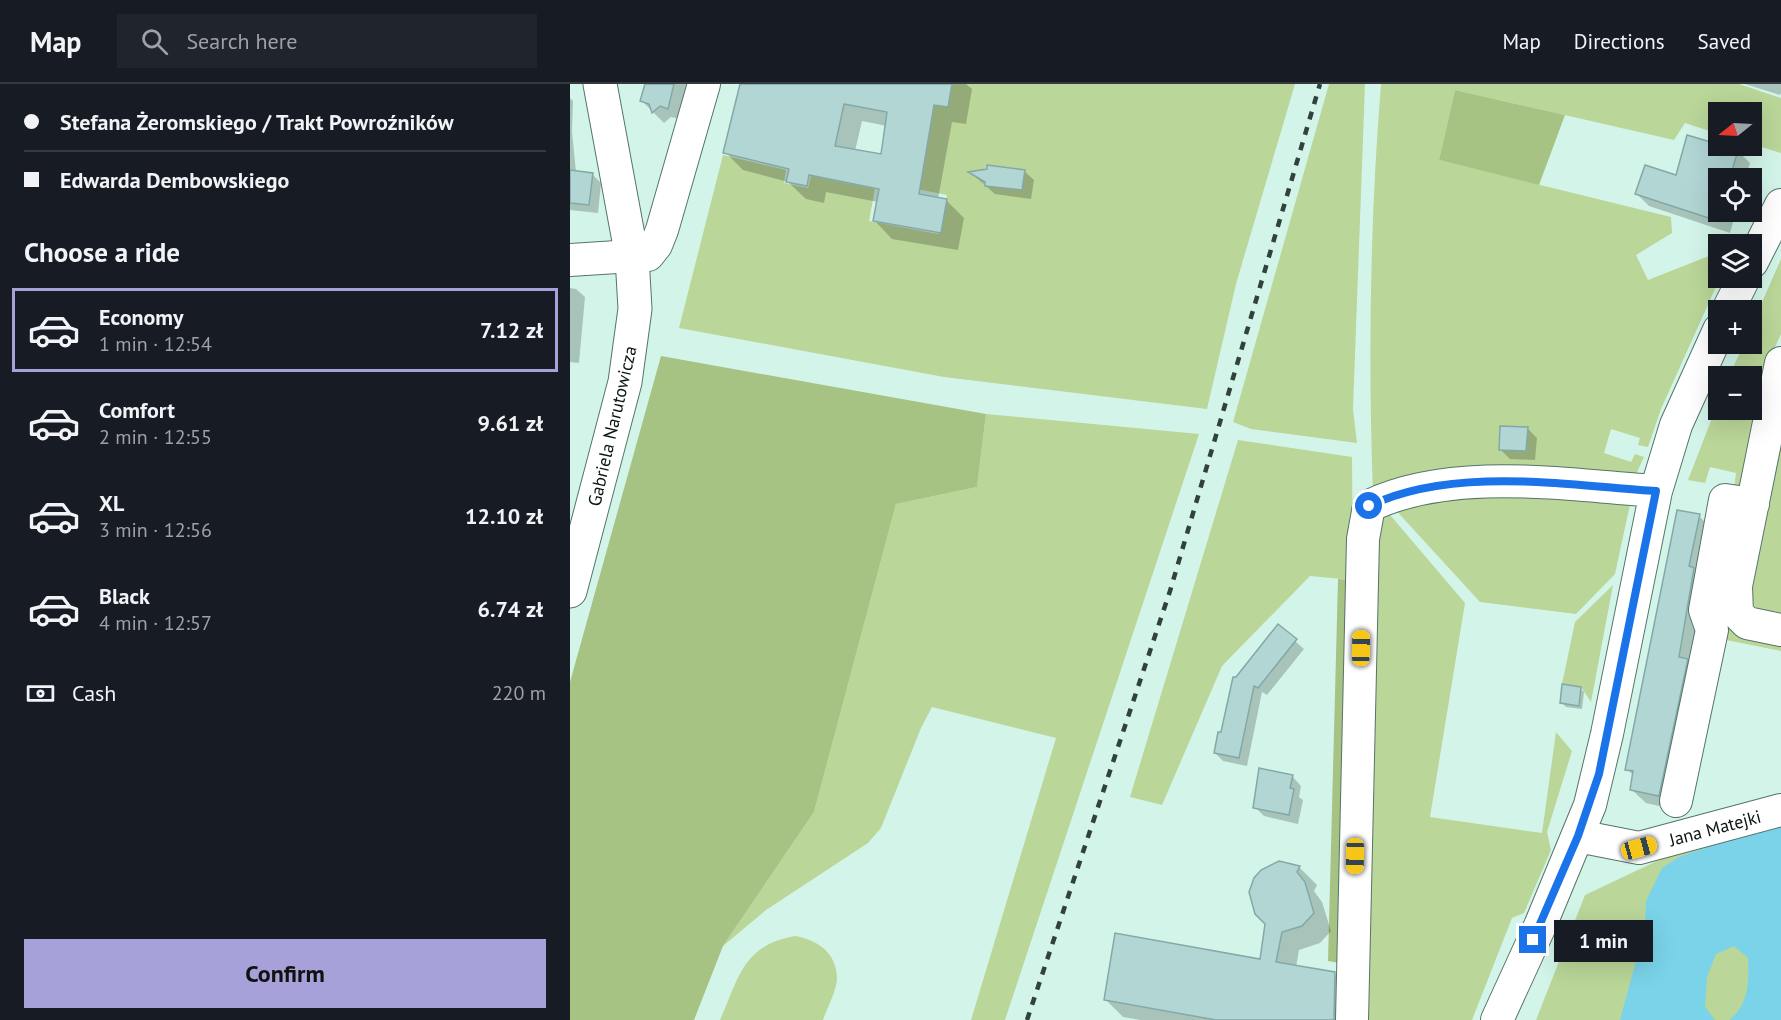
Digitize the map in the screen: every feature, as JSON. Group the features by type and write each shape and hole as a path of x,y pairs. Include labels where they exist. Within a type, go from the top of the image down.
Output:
{"main road":[{"name":"Gabriela Narutowicza","path":"570,591 625,382 635,309 632,257 600,84"}],"street":[{"path":"570,260 648,255 656,245 704,84"},
{"path":"1762,242 1781,204"},
{"path":"1497,1020 1578,836 1599,774 1646,490 1708,354"},
{"path":"1676,801 1736,586 1781,363"},
{"path":"1352,1020 1363,539 1369,506 1409,492 1464,483 1528,483 1646,490"},
{"path":"1725,622 1747,623 1781,630"},
{"name":"Jana Matejki","path":"1578,836 1639,848 1781,810"}],"green space":[{"path":"947,84 1295,84 1236,284 1207,409 944,377 679,328 723,155 786,170 784,183 808,188 811,176 875,189 869,221 938,234 947,195 917,189 931,105 948,106 950,91","holes":["988,165 1025,170 1022,190 985,186 982,180 984,170"]},
{"path":"1329,84 1365,84 1353,409 1357,443 1251,429 1233,422"},
{"path":"1381,84 1739,84 1781,98 1781,153 1762,147 1762,102 1708,102 1708,130 1685,123 1674,140 1455,90 1439,160 1671,217 1672,233 1636,255 1648,280 1708,256 1708,288 1715,288 1708,300 1708,305 1661,409 1648,447 1638,445 1640,438 1611,429 1604,453 1631,462 1635,454 1644,457 1633,481 1373,494 1371,289 1374,186"},
{"path":"1455,90 1565,115 1539,185 1439,160"},
{"path":"1781,259 1781,334 1767,365 1762,391 1762,366 1734,366 1739,354 1762,354 1762,302"},
{"path":"661,356 986,414 977,487 896,504 814,812 723,946 694,1020 570,1020 570,682"},
{"path":"986,414 1199,434 1005,1020 971,1020 1056,738 932,707 921,728 881,828 868,843 766,910 723,946 814,812 896,504 977,487"},
{"path":"1711,420 1756,420 1741,498 1733,496 1736,473 1710,467 1705,483 1688,480"},
{"path":"1781,426 1781,616 1760,611 1748,599"},
{"path":"1238,440 1352,457 1353,580 1310,576 1222,666 1162,805 1130,797"},
{"path":"1436,495 1631,500 1615,574 1576,614 1480,602 1392,506"},
{"path":"1385,509 1465,603 1430,817 1542,833 1556,732 1572,751 1547,832 1551,850 1524,913 1512,918 1472,1020 1359,1020 1368,567"},
{"path":"1338,579 1353,580 1345,964 1328,961"},
{"path":"1613,585 1591,702 1581,687 1562,684 1575,622"},
{"path":"1734,626 1781,642 1781,651 1726,640 1726,632"},
{"path":"1781,816 1781,1020 1536,1020 1585,895 1659,860"},
{"path":"795,936 825,949 834,962 837,979 823,1020 720,1020 738,977 753,955 778,940"}],"water":[{"path":"1781,827 1781,1020 1729,1020 1741,1007 1748,984 1748,958 1734,946 1716,954 1707,977 1705,1007 1715,1020 1620,1020 1645,928 1646,901 1662,868 1679,857 1742,835"}],"building":[{"path":"645,84 674,84 668,109 660,106 652,113 649,104 640,101"},
{"path":"740,84 952,84 948,107 934,105 919,194 947,199 941,233 873,221 879,189 809,175 807,186 786,182 789,169 723,153","holes":["844,104 887,112 881,154 835,146"]},
{"path":"1687,135 1708,141 1708,156 1736,156 1733,168 1708,168 1708,218 1635,194 1645,165 1676,175"},
{"path":"987,165 1025,170 1022,190 985,186 985,182 968,172 987,169"},
{"path":"570,170 593,173 589,205 570,203"},
{"path":"1500,426 1528,427 1526,451 1499,450"},
{"path":"1677,510 1700,514 1689,566 1694,568 1679,657 1688,659 1659,796 1630,790 1633,771 1625,770"},
{"path":"1278,624 1297,639 1258,688 1254,686 1239,758 1214,753 1233,677 1236,677"},
{"path":"1562,684 1581,687 1579,706 1560,703"},
{"path":"1259,768 1293,775 1290,788 1294,789 1289,815 1253,808"},
{"path":"1279,861 1300,866 1297,872 1305,882 1314,913 1302,926 1282,932 1276,962 1335,972 1334,1020 1216,1020 1104,1000 1115,933 1260,959 1265,924 1255,914 1249,892 1254,878 1261,870"}],"railway":[{"path":"1027,1020 1170,591 1320,84"}],"route":[{"path":"1369,506 1409,492 1464,483 1528,483 1656,491 1599,774 1578,836 1533,940"}]}
